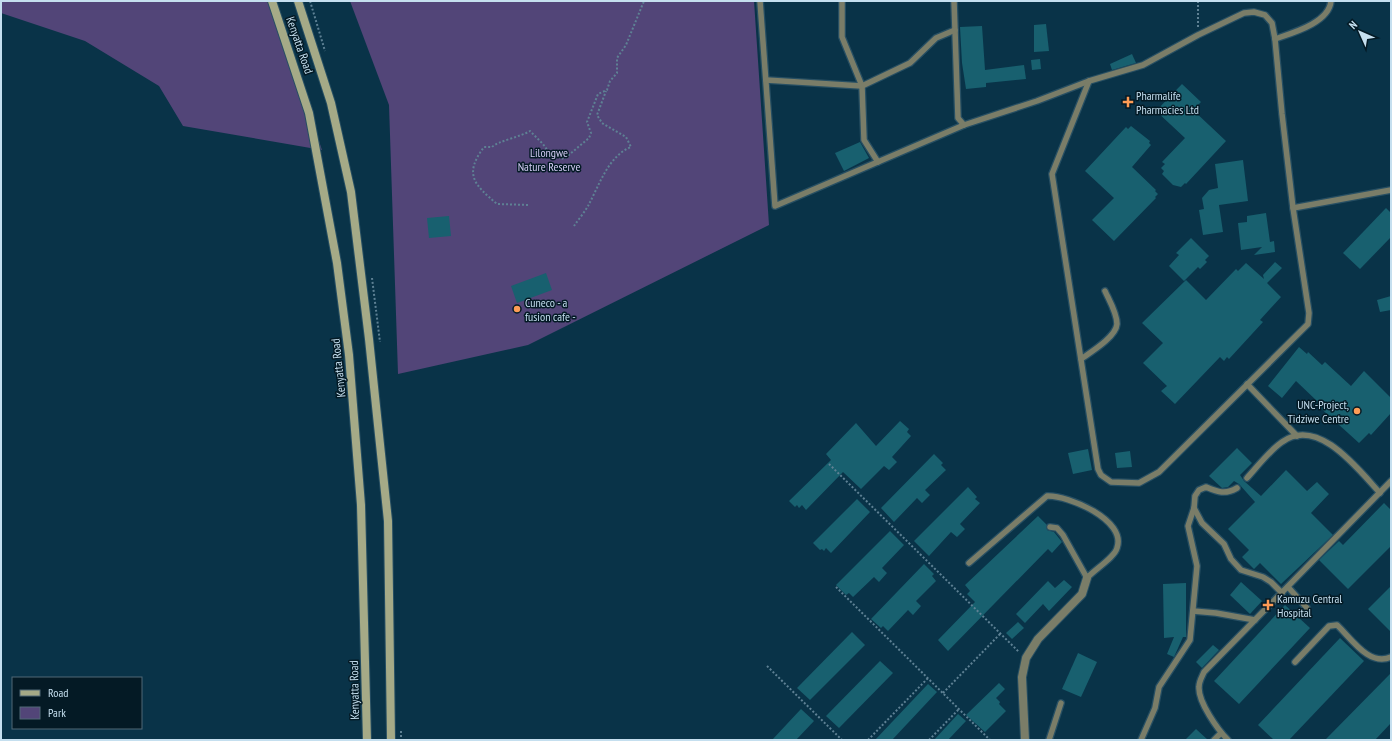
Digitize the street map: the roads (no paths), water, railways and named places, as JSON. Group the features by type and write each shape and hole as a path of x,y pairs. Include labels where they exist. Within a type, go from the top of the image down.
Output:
{"main road":[{"name":"Kenyatta Road","path":"272,1 309,113 341,292 355,421 361,505 367,740"},
{"name":"Kenyatta Road","path":"298,1 331,103 350,192 369,339 388,521 391,740"}],"street":[{"path":"1025,740 1022,677 1026,658 1038,639 1082,594 1087,578"}],"lane":[{"path":"760,1 775,206 964,125 1038,101 1088,81 1143,65 1198,35 1244,13 1254,12 1265,15 1272,23 1293,208 1309,313 1308,324 1159,472 1149,479 1139,483 1111,482 1101,475 1098,469 1052,174 1088,81"},
{"path":"842,1 842,36 862,86 864,140 878,162"},
{"path":"954,1 958,118 964,125"},
{"path":"1275,39 1300,31 1318,20 1327,12 1331,1"},
{"path":"766,80 862,86 910,63 936,38 955,30"},
{"path":"1293,208 1391,190"},
{"path":"1081,359 1100,346 1114,331 1117,324 1105,291"},
{"path":"1247,384 1297,436"},
{"path":"1247,478 1282,442 1297,436 1316,437 1330,444 1352,463 1380,493"},
{"path":"1228,740 1221,733 1200,696 1200,679 1204,672 1391,481"},
{"path":"1141,740 1155,708 1159,687 1190,640 1197,566 1188,526 1194,508 1195,496 1199,490 1206,487 1220,493 1229,492 1237,488"},
{"path":"969,563 1025,516 1041,499 1054,495 1063,497 1105,518 1116,532 1118,542 1117,550 1087,578 1063,535 1057,528 1050,527"},
{"path":"1194,508 1202,523 1224,544 1231,559 1241,570 1263,577 1271,582 1282,593"},
{"path":"1288,587 1307,608"},
{"path":"1193,611 1216,613 1255,620"},
{"path":"1294,662 1329,626 1337,625 1366,653 1376,658 1391,657"},
{"path":"1049,740 1061,703"},
{"path":"1214,740 1221,733"}],"place":[{"name":"Pharmalife Pharmacies Ltd","path":"1128,102"},
{"name":"Cuneco - a fusion cafe -","path":"517,309"},
{"name":"UNC-Project, Tidziwe Centre","path":"1357,411"},
{"name":"Kamuzu Central Hospital","path":"1268,605"}],"park label":[{"name":"Lilongwe Nature Reserve","path":"549,159"}]}
